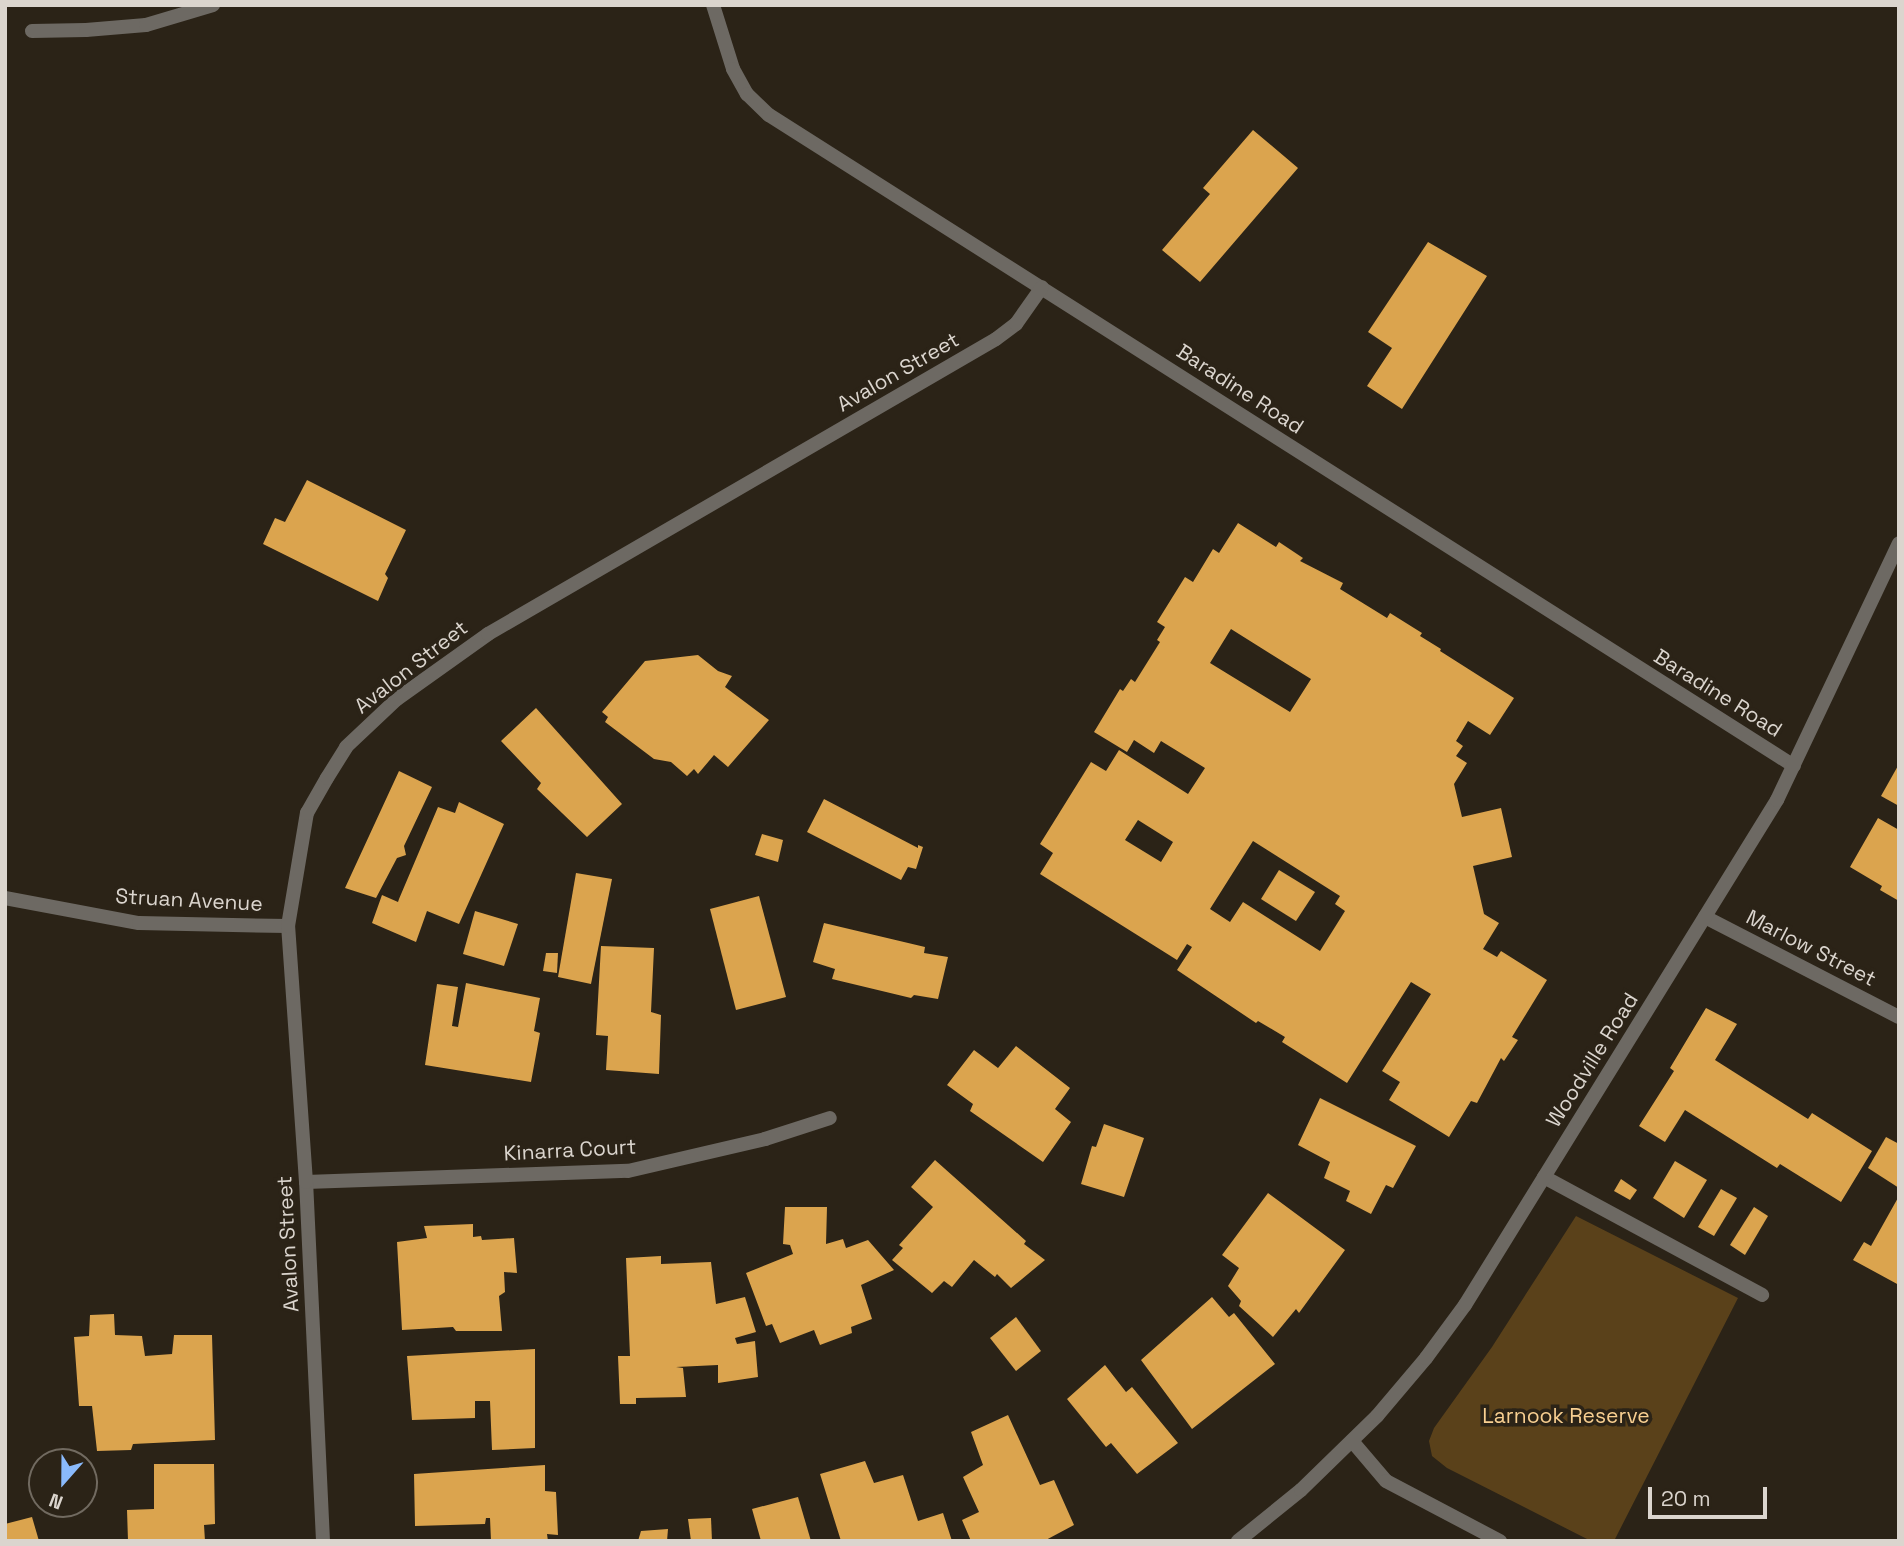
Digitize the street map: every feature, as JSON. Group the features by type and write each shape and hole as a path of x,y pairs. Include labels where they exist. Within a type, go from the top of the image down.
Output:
{"street":[{"path":"32,31 146,25 213,5"},
{"name":"Baradine Road","path":"713,5 733,69 747,94 769,115 1794,766"},
{"name":"Avalon Street","path":"323,1541 306,1182 288,926 307,813 346,747 397,699 488,634 996,340 1016,324 1042,287"},
{"name":"Woodville Road","path":"1238,1541 1301,1490 1352,1441 1426,1358 1449,1326 1705,917 1794,766 1899,542"},
{"name":"Struan Avenue","path":"5,898 139,923 288,926"},
{"name":"Marlow Street","path":"1705,917 1899,1017"},
{"name":"Kinarra Court","path":"306,1182 628,1171 765,1139 830,1118"},
{"path":"1544,1177 1762,1295"},
{"path":"1352,1441 1386,1481 1500,1541"}],"green space":[{"name":"Larnook Reserve","path":"1576,1216 1738,1298 1614,1541 1591,1541 1447,1468 1432,1456 1429,1441 1434,1428 1492,1347"}],"building":[{"path":"1253,130 1298,168 1200,282 1162,250 1210,194 1203,188"},
{"path":"1428,242 1487,276 1402,409 1367,386 1392,348 1368,332"},
{"path":"307,480 406,530 385,574 388,578 378,601 263,544 275,518 285,522"},
{"path":"1238,523 1276,547 1279,542 1303,558 1300,561 1343,583 1340,589 1387,618 1390,613 1422,633 1420,636 1441,649 1440,651 1514,698 1490,735 1468,721 1456,741 1463,746 1456,756 1467,763 1454,784 1462,817 1501,808 1512,857 1473,866 1484,914 1499,923 1483,949 1497,957 1501,951 1547,980 1512,1037 1518,1040 1504,1061 1501,1058 1477,1103 1471,1101 1449,1137 1389,1100 1400,1082 1382,1071 1431,994 1411,982 1347,1083 1282,1042 1285,1037 1258,1021 1256,1023 1177,970 1192,947 1187,944 1177,960 1040,874 1053,853 1040,844 1091,762 1106,771 1119,750 1188,794 1205,768 1161,741 1154,753 1134,740 1127,752 1094,732 1120,689 1123,691 1131,679 1135,682 1160,642 1157,640 1165,627 1157,622 1185,577 1193,582 1213,549 1219,553","holes":["1231,629 1311,679 1290,712 1210,663","1138,820 1173,842 1161,862 1125,840","1253,841 1340,896 1335,904 1345,911 1320,951 1243,902 1230,922 1210,909"]},
{"path":"698,655 718,671 732,676 725,687 769,720 728,767 714,755 698,774 694,769 687,776 671,762 654,759 605,722 608,717 602,712 645,661"},
{"path":"536,708 622,804 587,837 537,789 541,783 501,741"},
{"path":"1899,764 1899,806 1881,796"},
{"path":"399,771 432,787 404,846 406,855 397,858 376,898 345,888"},
{"path":"824,799 918,848 918,845 923,847 916,869 908,867 901,880 807,832"},
{"path":"459,802 504,824 459,924 427,911 416,942 372,923 382,895 398,902 438,807 455,813"},
{"path":"1878,818 1899,830 1899,901 1880,890 1882,886 1850,867"},
{"path":"762,834 783,840 778,862 755,855"},
{"path":"1279,870 1315,892 1296,921 1261,899"},
{"path":"576,873 612,879 591,984 558,977"},
{"path":"759,896 786,997 736,1010 710,909"},
{"path":"475,911 518,924 504,966 463,954"},
{"path":"824,923 925,947 924,953 948,957 938,999 914,995 911,998 832,979 835,969 813,962"},
{"path":"601,946 654,948 651,1012 661,1015 659,1074 606,1070 608,1036 596,1035"},
{"path":"546,953 558,953 557,973 543,971"},
{"path":"466,983 540,998 534,1031 540,1033 531,1082 425,1065 437,984 458,987 452,1026 458,1027"},
{"path":"1706,1008 1737,1024 1715,1060 1808,1119 1812,1113 1872,1151 1841,1202 1780,1164 1777,1168 1685,1110 1665,1142 1639,1126 1674,1071 1670,1068"},
{"path":"1016,1046 1070,1088 1055,1109 1071,1122 1043,1162 970,1111 973,1104 947,1085 974,1050 998,1068"},
{"path":"1320,1098 1416,1146 1393,1188 1386,1185 1371,1214 1346,1201 1350,1191 1324,1178 1330,1162 1298,1145"},
{"path":"1104,1124 1144,1138 1124,1197 1081,1184 1092,1146 1096,1147"},
{"path":"1886,1137 1899,1144 1899,1188 1868,1168"},
{"path":"935,1160 1026,1241 1024,1244 1045,1260 1011,1288 997,1274 995,1277 974,1260 952,1287 944,1281 932,1293 892,1260 903,1248 899,1245 933,1207 911,1187"},
{"path":"1675,1161 1707,1180 1684,1218 1653,1198"},
{"path":"1621,1179 1637,1190 1630,1200 1614,1191"},
{"path":"1721,1189 1737,1198 1714,1236 1698,1227"},
{"path":"1268,1193 1345,1250 1299,1313 1296,1309 1273,1337 1239,1306 1241,1301 1228,1286 1239,1268 1222,1255"},
{"path":"1899,1196 1899,1285 1853,1260 1864,1242 1871,1246"},
{"path":"785,1207 827,1207 826,1244 843,1239 846,1248 868,1240 894,1270 861,1285 872,1319 851,1327 852,1333 820,1345 814,1330 780,1343 772,1324 766,1326 746,1273 793,1254 790,1245 783,1244"},
{"path":"1754,1207 1768,1216 1745,1255 1730,1245"},
{"path":"473,1224 473,1237 481,1236 482,1240 514,1238 517,1273 504,1272 505,1292 499,1296 502,1331 456,1331 453,1327 402,1330 397,1242 427,1238 424,1226"},
{"path":"661,1256 661,1264 711,1262 716,1304 745,1297 756,1332 735,1338 737,1344 755,1341 758,1377 718,1383 718,1365 676,1367 683,1368 686,1397 636,1398 636,1404 620,1404 618,1356 630,1356 626,1258"},
{"path":"1212,1297 1229,1317 1234,1313 1275,1364 1192,1429 1141,1360"},
{"path":"114,1314 115,1335 142,1336 145,1356 172,1354 174,1335 212,1335 215,1440 133,1444 131,1450 98,1451 92,1406 79,1406 74,1337 89,1336 90,1315"},
{"path":"1016,1317 1041,1351 1016,1371 990,1338"},
{"path":"535,1349 535,1448 492,1450 490,1401 475,1401 475,1418 412,1420 407,1356"},
{"path":"1105,1365 1126,1392 1132,1387 1178,1443 1137,1474 1111,1443 1106,1447 1067,1399"},
{"path":"1008,1415 1040,1485 1054,1480 1074,1525 1044,1541 971,1541 962,1520 979,1512 963,1477 983,1465 971,1432"},
{"path":"865,1461 874,1483 903,1475 918,1521 943,1513 952,1541 841,1541 820,1474"},
{"path":"154,1464 214,1464 215,1524 204,1525 205,1541 128,1541 127,1510 154,1509"},
{"path":"545,1465 545,1491 556,1492 558,1535 547,1534 548,1541 491,1541 490,1518 486,1518 485,1524 415,1526 414,1474"},
{"path":"798,1497 811,1541 761,1541 752,1509"},
{"path":"32,1518 39,1541 5,1541 5,1524"},
{"path":"711,1518 712,1541 691,1541 688,1519"},
{"path":"668,1529 667,1541 638,1541 641,1531"}]}
